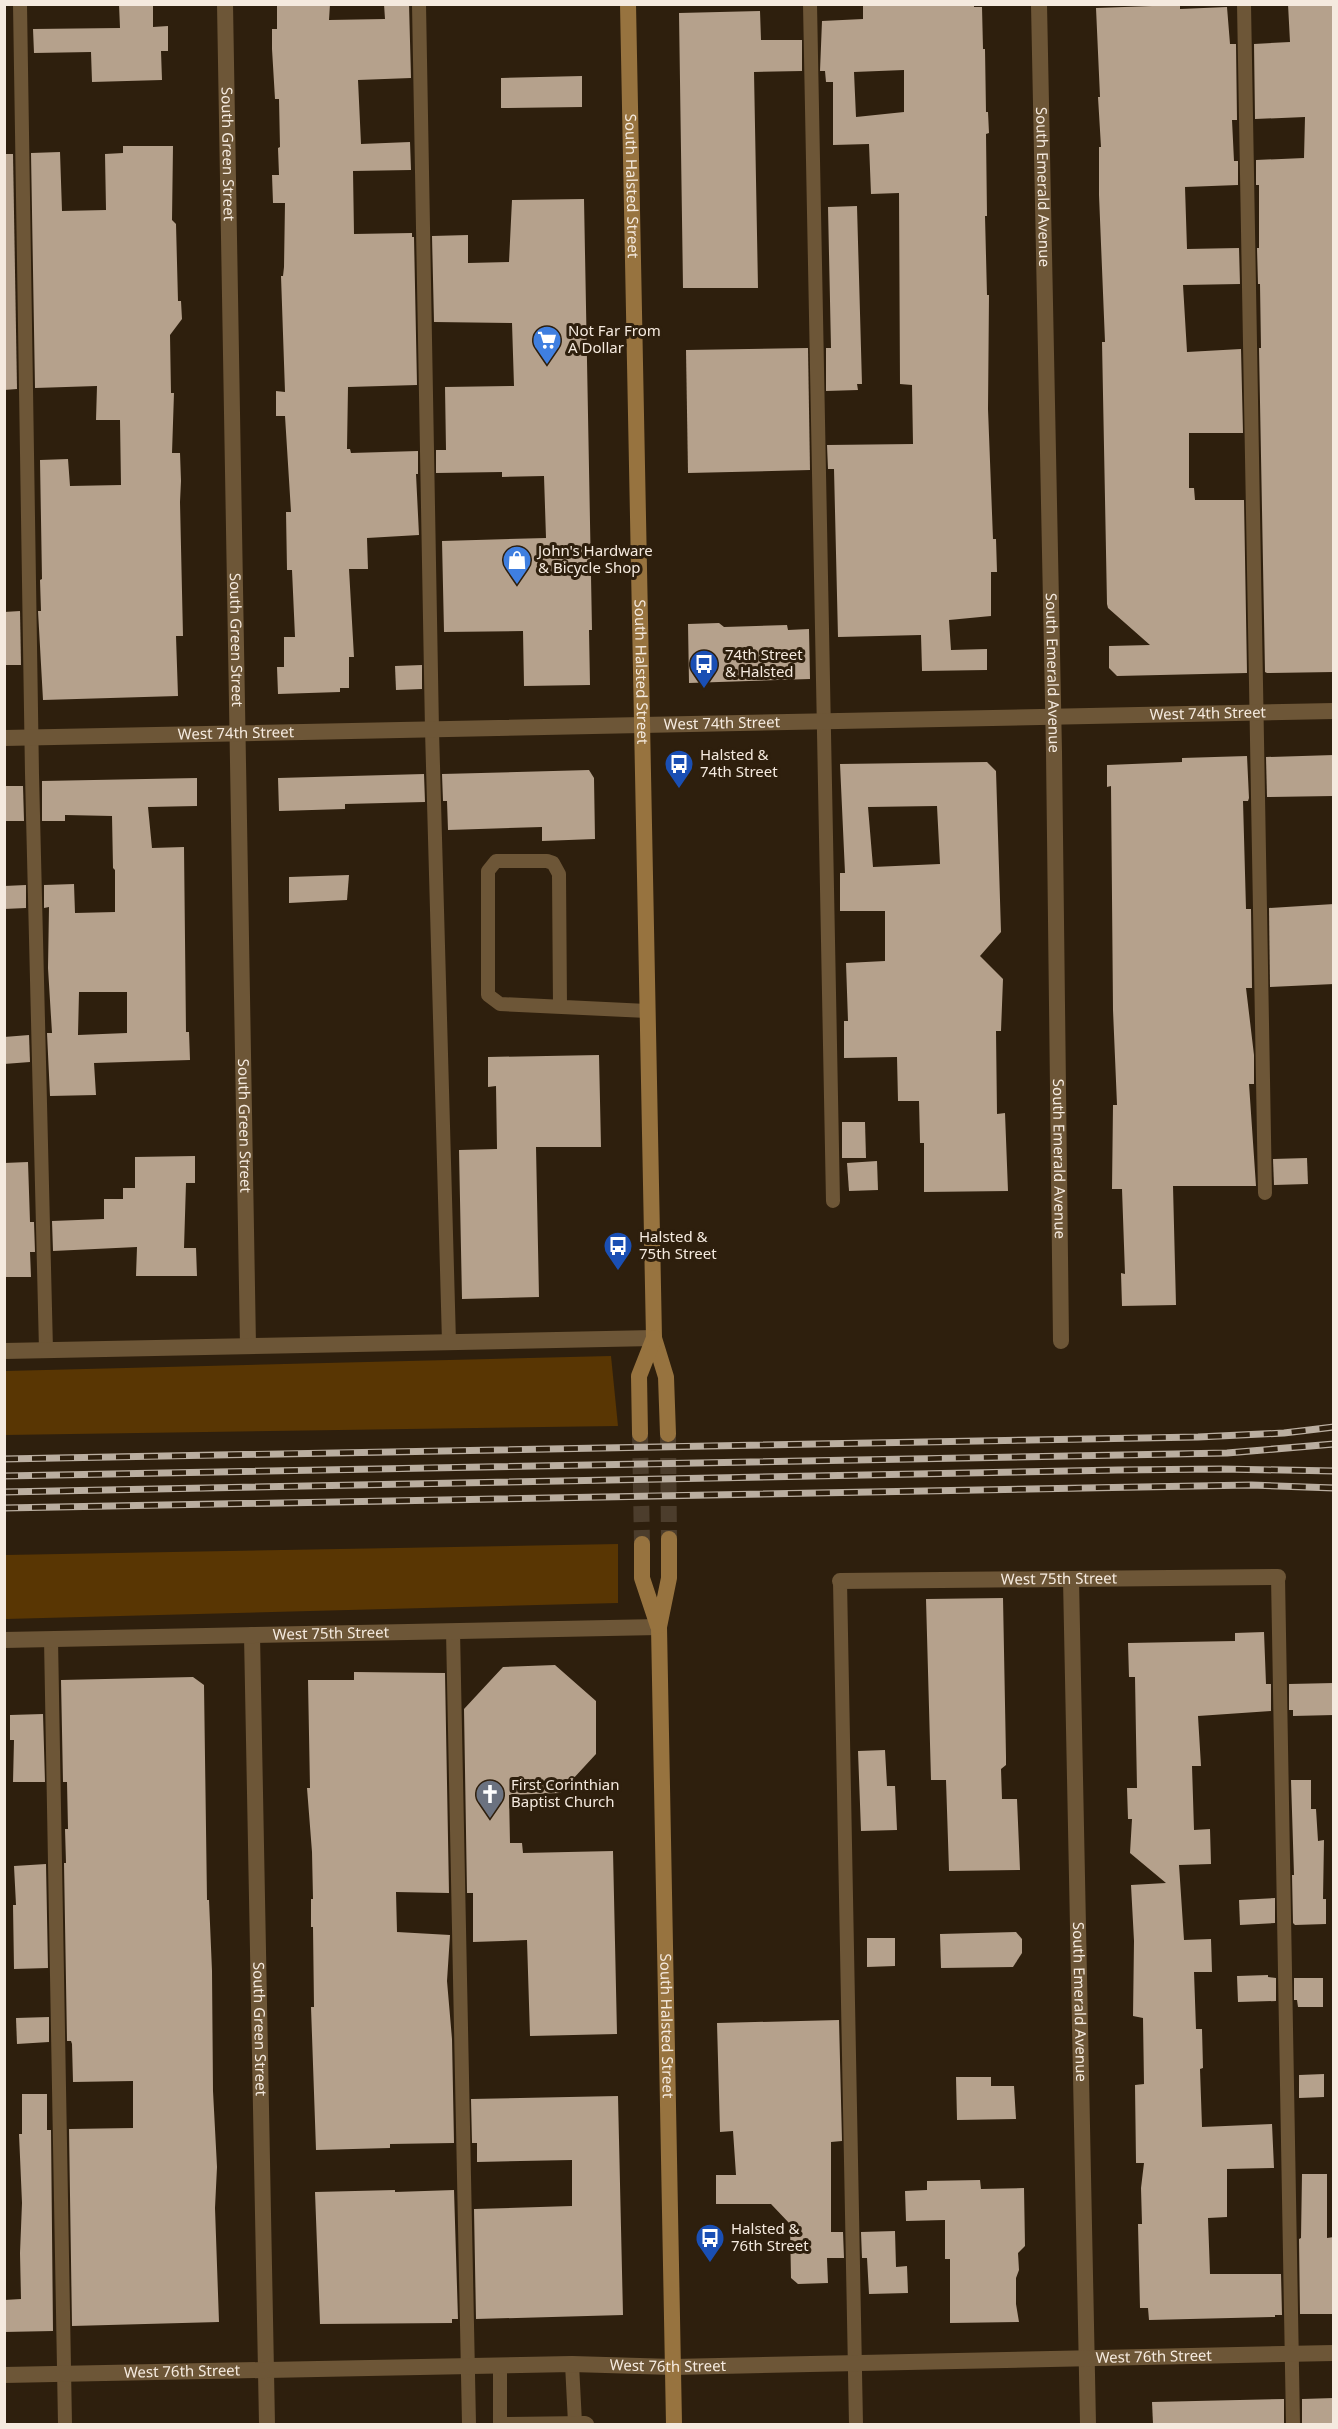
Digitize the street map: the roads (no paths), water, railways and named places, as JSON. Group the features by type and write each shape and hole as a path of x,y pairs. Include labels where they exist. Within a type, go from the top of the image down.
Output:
{"main road":[{"name":"South Halsted Street","path":"628,4 654,1338 666,1377 668,1434"},
{"name":"South Halsted Street","path":"640,1434 639,1376 654,1338"},
{"name":"South Halsted Street","path":"669,1539 669,1578 659,1627 675,2424"},
{"name":"South Halsted Street","path":"642,1544 642,1578 659,1627"}],"street":[{"name":"South Green Street","path":"225,4 248,1346"},
{"name":"South Emerald Avenue","path":"1039,4 1053,717 1061,1341"},
{"name":"West 74th Street","path":"4,738 1334,711"},
{"path":"4,1351 654,1338"},
{"name":"West 75th Street","path":"840,1581 1278,1577"},
{"name":"South Emerald Avenue","path":"1071,1579 1088,2424"},
{"name":"West 75th Street","path":"4,1640 659,1627"},
{"name":"South Green Street","path":"252,1635 267,2424"},
{"name":"West 76th Street","path":"4,2375 573,2364 674,2367 1334,2353"}],"lane":[{"path":"20,4 32,738 46,1350"},
{"path":"419,4 432,730 449,1342"},
{"path":"810,4 833,1201"},
{"path":"1244,4 1265,1193"},
{"path":"560,1007 559,874 553,863 547,861 496,861 488,871 488,995 500,1004 560,1007 647,1011"},
{"path":"1278,1577 1293,2424"},
{"path":"840,1581 856,2424"},
{"path":"453,1631 469,2424"},
{"path":"51,1639 65,2424"},
{"path":"500,2365 500,2424 581,2424 573,2364"}],"tunnel":[{"path":"640,1434 642,1544"},
{"path":"668,1434 669,1539"}],"railway":[{"path":"4,1459 1198,1437 1284,1433 1334,1427"},
{"path":"4,1476 1227,1453 1334,1444"},
{"path":"4,1492 1118,1470 1334,1471"},
{"path":"4,1508 1251,1485 1334,1488"}],"place":[{"name":"Not Far From A Dollar","path":"547,366"},
{"name":"John's Hardware & Bicycle Shop","path":"517,586"},
{"name":"74th Street & Halsted","path":"704,690"},
{"name":"Halsted & 74th Street","path":"679,790"},
{"name":"Halsted & 75th Street","path":"618,1272"},
{"name":"First Corinthian Baptist Church","path":"490,1820"},
{"name":"Halsted & 76th Street","path":"710,2264"}]}
